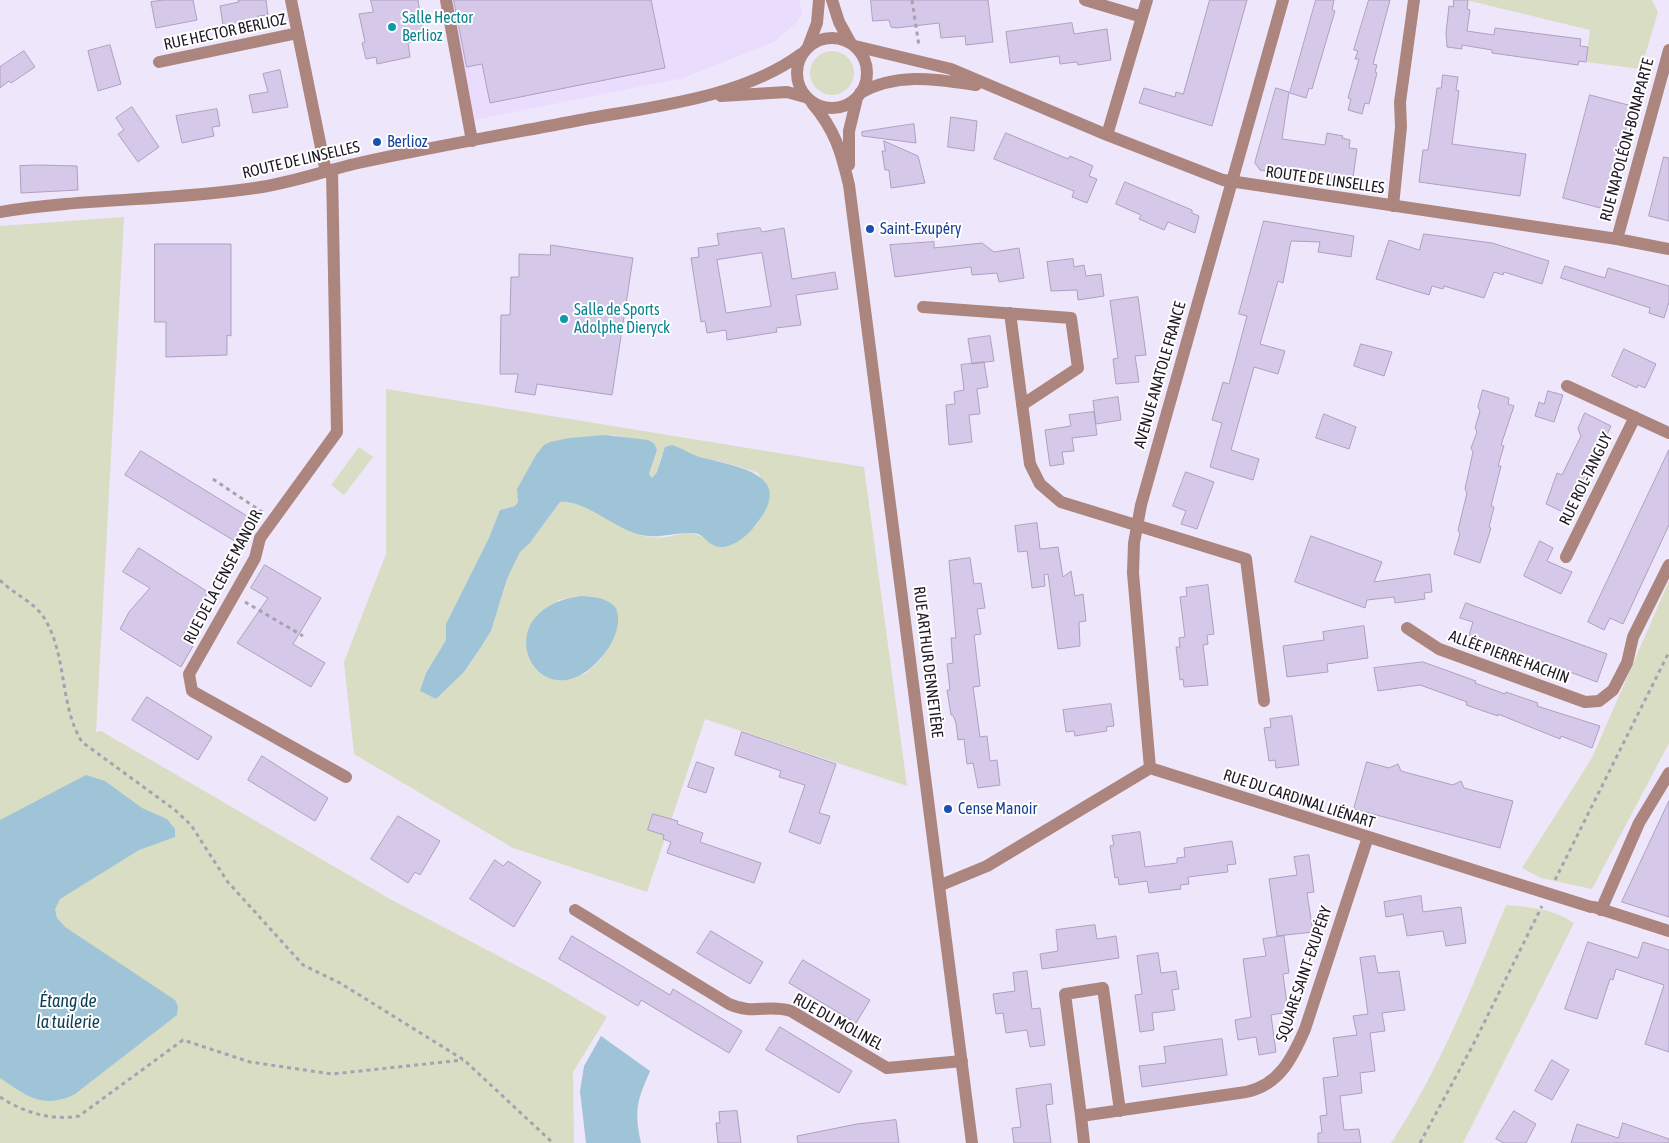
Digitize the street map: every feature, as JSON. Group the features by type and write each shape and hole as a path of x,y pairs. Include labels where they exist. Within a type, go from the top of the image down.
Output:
{"street":[{"name":"RUE HECTOR BERLIOZ","path":"291,0 329,171"},
{"path":"446,0 472,141"},
{"path":"819,0 817,23 804,50 796,74 798,84 809,100 824,107 837,108 858,96 865,84 867,68 864,58 852,44 839,22 832,0"},
{"path":"1085,0 1142,17"},
{"path":"1108,135 1147,0"},
{"name":"AVENUE ANATOLE FRANCE","path":"1150,768 1133,573 1133,552 1137,524 1282,0"},
{"path":"1393,206 1401,127 1399,107 1414,0"},
{"name":"RUE HECTOR BERLIOZ","path":"159,62 298,33"},
{"path":"804,50 828,38 837,38 852,44"},
{"name":"ROUTE DE LINSELLES","path":"852,44 922,60 951,69 991,88 1203,174 1232,182 1617,239 1669,249"},
{"name":"ROUTE DE LINSELLES","path":"0,212 26,208 177,197 258,188 472,141 696,97 756,80 780,68 804,50"},
{"name":"RUE NAPOLÉON-BONAPARTE","path":"1617,239 1669,50"},
{"name":"ROUTE DE LINSELLES","path":"858,96 886,82 910,78 939,80 991,88"},
{"name":"ROUTE DE LINSELLES","path":"696,97 782,92 809,100"},
{"name":"RUE ARTHUR DENNETIÈRE","path":"858,96 849,131 850,185 941,886 972,1143"},
{"name":"RUE ARTHUR DENNETIÈRE","path":"809,100 827,121 838,142 850,185"},
{"name":"RUE DE LA CENSE MANOIR","path":"329,171 336,432 272,518 260,538 255,558 190,674 192,691 346,777"},
{"name":"ROUTE DE LINSELLES","path":"0,207 26,208"},
{"path":"923,307 1071,318 1078,368 1022,405"},
{"path":"1010,313 1032,470 1044,488 1066,505 1137,524 1246,559 1264,701"},
{"path":"1567,386 1669,433"},
{"name":"RUE ROL-TANGUY","path":"1566,556 1635,416"},
{"name":"ALLÉE PIERRE HACHIN","path":"1407,628 1439,649 1585,702 1595,702 1604,699 1613,690 1627,663 1633,637 1669,565"},
{"path":"941,886 988,866 1150,768"},
{"name":"RUE DU CARDINAL LIÉNART","path":"1150,768 1669,931"},
{"path":"1596,908 1639,822 1669,773"},
{"name":"SQUARE SAINT-EXUPÉRY","path":"1081,1116 1251,1091 1267,1085 1279,1075 1296,1050 1305,1029 1368,837"},
{"name":"RUE DU MOLINEL","path":"575,910 729,1004 752,1011 782,1008 791,1011 887,1068 962,1061"},
{"path":"1084,1143 1065,994 1103,988 1120,1111"}],"path":[{"path":"912,0 922,60"},
{"path":"213,479 272,518"},
{"path":"0,580 36,607 46,620 62,666 74,731 82,742 175,810 191,825 227,881 303,965 340,983 464,1060 553,1143"},
{"path":"233,596 302,636"},
{"path":"0,1098 29,1112 47,1117 65,1118 78,1116 183,1040 250,1062 332,1074 464,1060"}],"shaded area":[{"path":"439,0 799,0 802,14 794,25 774,42 683,78 464,122"}],"green space":[{"path":"1466,0 1652,0 1658,12 1641,69 1586,62 1590,30"},
{"path":"832,51 844,55 850,61 854,73 850,85 844,91 832,95 820,91 814,85 810,73 814,61 820,55"},
{"path":"124,217 96,732 101,731 390,899 548,982 607,1017 573,1072 574,1143 0,1143 0,226"},
{"path":"386,389 864,467 907,786 705,719 647,892 513,848 354,754 344,662 386,554","holes":["613,435 654,443 657,450 649,474 652,478 657,472 662,454 672,445 697,456 758,473 769,491 764,513 744,536 735,541 714,546 696,534 689,533 659,538 638,534 581,505 560,502 529,544 520,552 507,579 491,631 464,672 436,699 420,691 426,673 446,640 446,624 488,540 500,510 515,506 518,502 517,489 550,442","581,596 598,597 601,659 585,674 566,680 558,600"]},
{"path":"359,447 373,457 344,495 331,485"},
{"path":"1669,581 1669,743 1592,889 1541,878 1522,868 1592,758"},
{"path":"1506,905 1550,912 1574,923 1463,1143 1391,1143 1409,1115 1440,1057 1468,997"}],"water":[{"path":"605,435 648,440 654,443 657,450 649,474 652,478 657,472 665,447 672,445 700,457 746,470 758,476 767,484 770,495 766,509 746,535 731,545 720,547 712,545 696,533 654,536 638,534 577,504 560,502 529,544 520,552 507,579 491,631 464,672 436,699 420,691 426,673 446,640 446,624 488,540 500,510 515,506 518,502 517,489 536,455 544,445 550,442 569,438"},
{"path":"581,596 604,600 616,608 618,620 611,644 604,654 581,675 560,680 542,674 530,660 526,641 532,622 550,606"},
{"name":"Étang de la tuilerie","path":"86,775 105,781 142,808 167,819 175,829 175,837 139,850 60,899 55,909 57,918 65,927 175,1000 178,1006 177,1015 75,1094 64,1099 44,1101 27,1095 0,1078 0,820"},
{"path":"601,1036 650,1071 642,1090 637,1114 641,1143 586,1143 580,1091 584,1066"}],"building":[{"path":"193,0 197,20 156,28 151,2"},
{"path":"238,0 266,0 268,15 258,16 258,19 223,25 220,6 239,2"},
{"name":"Salle Hector Berlioz","path":"371,0 418,0 424,39 408,43 410,57 377,64 376,57 366,59 362,43 365,42 359,14 373,12"},
{"path":"454,0 651,0 665,68 490,103 482,64 467,67"},
{"path":"871,0 988,0 993,42 966,45 965,36 941,38 939,23 896,28 891,27 889,20 873,21"},
{"path":"1210,0 1247,0 1212,126 1139,103 1144,88 1175,97 1176,92 1183,94"},
{"path":"1316,0 1334,0 1332,10 1335,11 1312,89 1309,88 1306,98 1290,93"},
{"path":"1369,0 1390,0 1373,64 1377,65 1375,72 1377,73 1369,104 1365,103 1362,114 1348,110 1351,99 1348,98 1359,59 1355,59 1358,51 1354,50"},
{"path":"1454,0 1468,0 1467,9 1470,10 1467,31 1494,35 1495,28 1581,39 1580,46 1588,47 1586,62 1579,61 1578,65 1492,53 1492,50 1462,45 1462,49 1447,47 1446,33 1449,6 1453,7"},
{"path":"1072,23 1074,34 1107,29 1111,60 1078,65 1077,62 1060,64 1059,56 1010,63 1006,32"},
{"path":"110,45 121,84 98,91 88,51"},
{"path":"24,51 35,67 0,88 0,67"},
{"path":"280,70 288,107 253,113 249,95 268,92 263,74"},
{"path":"1443,75 1458,77 1456,90 1459,91 1452,144 1526,154 1520,196 1419,182 1423,150 1428,150 1437,88 1441,88"},
{"path":"1276,88 1289,92 1282,139 1325,145 1327,133 1343,136 1342,138 1350,140 1349,148 1357,149 1352,184 1260,170 1255,163"},
{"path":"1590,95 1632,106 1604,209 1563,198"},
{"path":"132,107 159,147 138,162 118,134 124,130 116,118"},
{"path":"217,109 220,126 212,127 214,136 182,143 176,116"},
{"path":"951,117 977,121 974,151 948,147"},
{"path":"914,124 916,143 862,136 862,132"},
{"path":"1006,133 1068,159 1070,156 1093,166 1089,176 1097,179 1087,203 1072,197 1074,191 994,159"},
{"path":"884,141 918,156 925,183 891,188 889,170 885,170 882,151 885,151"},
{"path":"1664,157 1669,158 1669,221 1649,216"},
{"path":"20,166 77,166 78,190 21,193"},
{"path":"1125,182 1192,210 1192,213 1199,216 1195,233 1168,222 1164,230 1139,219 1141,215 1116,204"},
{"path":"1264,221 1354,236 1351,257 1318,252 1320,242 1291,241 1283,283 1278,281 1260,344 1285,351 1278,374 1254,367 1231,450 1259,459 1253,480 1210,467 1222,423 1212,420 1223,382 1229,384 1247,316 1239,314"},
{"path":"760,228 762,232 784,228 792,279 835,272 838,289 796,295 801,325 776,328 777,332 727,340 726,330 707,333 705,321 701,322 691,258 699,257 698,248 719,245 717,234","holes":["762,253 771,306 726,313 717,260"]},
{"path":"1424,234 1492,243 1549,261 1542,284 1504,272 1503,275 1494,272 1484,298 1444,286 1443,289 1432,286 1429,295 1376,279 1389,240 1419,250"},
{"path":"934,242 934,248 982,243 994,252 1019,248 1024,278 999,282 997,273 972,275 971,267 895,277 890,245"},
{"path":"155,244 231,244 231,336 227,335 227,355 166,357 166,322 155,322"},
{"name":"Salle de Sports Adolphe Dieryck","path":"551,245 633,258 612,395 537,384 535,395 515,392 518,374 500,374 501,315 510,315 511,277 519,277 519,254 550,255"},
{"path":"1073,259 1074,267 1084,265 1086,276 1101,274 1104,296 1078,300 1077,290 1051,291 1047,262"},
{"path":"1565,266 1605,278 1608,268 1669,286 1669,302 1664,318 1649,313 1650,308 1561,278"},
{"path":"1138,297 1146,355 1135,356 1139,382 1116,384 1113,359 1118,358 1110,301"},
{"path":"990,336 994,361 972,364 968,339"},
{"path":"1361,344 1392,352 1384,376 1354,366"},
{"path":"1624,349 1656,364 1645,388 1638,385 1637,388 1612,376"},
{"path":"984,362 988,387 977,389 980,414 969,415 972,442 949,445 946,405 955,404 954,392 964,390 961,365"},
{"path":"1483,390 1509,398 1508,404 1514,406 1501,445 1504,446 1498,466 1501,466 1491,506 1494,507 1489,527 1491,528 1480,563 1454,554 1460,534 1458,530 1467,493 1465,489 1473,452 1471,448 1477,432 1475,428 1480,411 1478,407"},
{"path":"1548,391 1563,395 1554,422 1535,416 1539,402 1544,404"},
{"path":"1118,397 1121,420 1096,424 1093,401"},
{"path":"1094,412 1097,435 1072,438 1074,451 1062,452 1064,464 1050,466 1045,430 1071,426 1069,415"},
{"path":"1585,413 1611,426 1601,448 1598,446 1569,515 1546,504 1557,473 1562,475 1581,436 1578,429"},
{"path":"1324,414 1356,427 1349,449 1316,438"},
{"path":"1669,450 1669,525 1623,624 1610,618 1604,630 1588,622"},
{"path":"141,451 252,519 238,543 125,475"},
{"path":"1186,472 1214,482 1197,529 1181,524 1186,511 1173,506"},
{"path":"1037,523 1040,549 1058,547 1063,577 1071,571 1075,596 1083,594 1086,621 1079,622 1080,646 1058,649 1048,574 1044,575 1045,586 1032,588 1027,551 1018,552 1015,526"},
{"path":"1311,536 1382,562 1374,582 1430,574 1432,592 1424,593 1425,599 1395,603 1394,597 1367,600 1365,608 1295,582"},
{"path":"1540,541 1553,548 1547,561 1572,572 1561,594 1524,576"},
{"path":"139,548 208,592 182,637 194,644 181,667 120,629 129,612 150,588 123,572"},
{"path":"970,558 974,584 981,583 985,608 977,609 981,634 974,635 980,686 973,687 980,737 987,736 990,761 997,760 1000,785 978,788 973,763 967,764 964,739 958,740 956,723 953,715 951,715 947,690 950,690 947,664 953,663 951,638 956,638 949,561"},
{"path":"265,565 321,598 293,644 325,663 311,687 237,643 268,598 251,588"},
{"path":"1208,585 1214,634 1207,635 1208,644 1203,645 1208,685 1184,687 1183,679 1180,680 1176,647 1180,647 1179,638 1185,637 1180,597 1187,596 1186,588"},
{"path":"1466,603 1607,654 1597,682 1469,635 1473,622 1460,618"},
{"path":"1364,626 1368,658 1327,664 1328,672 1287,677 1283,646 1324,640 1323,632"},
{"path":"1423,662 1476,681 1475,683 1505,694 1506,692 1538,703 1537,706 1600,726 1592,748 1561,736 1560,739 1498,714 1498,716 1466,705 1467,702 1420,685 1378,691 1374,668"},
{"path":"147,697 212,737 198,760 132,720"},
{"path":"1111,704 1114,726 1106,727 1107,731 1075,736 1074,731 1066,732 1063,710"},
{"path":"1292,716 1299,765 1276,768 1275,760 1269,761 1264,728 1271,727 1270,719"},
{"path":"742,732 836,764 819,813 830,816 820,844 789,832 805,785 779,777 781,771 735,755"},
{"path":"262,756 328,798 315,821 248,780"},
{"path":"697,762 714,768 706,793 688,787"},
{"path":"1367,762 1389,768 1398,764 1401,771 1453,785 1461,781 1464,788 1513,801 1500,848 1354,809"},
{"path":"1669,801 1669,917 1622,902"},
{"path":"653,814 678,821 677,824 703,833 700,842 761,863 754,883 667,853 671,842 663,839 664,835 648,830"},
{"path":"398,816 440,841 420,875 415,872 408,883 371,859"},
{"path":"1140,832 1145,867 1177,863 1177,858 1185,857 1184,848 1232,841 1236,864 1227,865 1228,872 1188,877 1189,884 1180,885 1181,889 1149,893 1147,881 1119,885 1118,877 1115,878 1110,846 1114,845 1112,836"},
{"path":"1309,855 1314,892 1307,893 1313,932 1277,936 1269,879 1297,875 1294,857"},
{"path":"495,860 503,866 508,861 541,882 514,927 470,899"},
{"path":"1421,896 1423,912 1461,907 1466,943 1446,946 1443,931 1407,936 1403,914 1386,917 1384,902"},
{"path":"1095,925 1097,939 1116,936 1119,958 1042,969 1040,954 1058,951 1056,930"},
{"path":"711,931 763,962 750,984 697,953"},
{"path":"572,936 670,995 673,989 742,1031 729,1053 641,1000 638,1006 559,959"},
{"path":"1284,936 1289,973 1283,974 1288,1012 1271,1015 1276,1052 1259,1055 1256,1037 1238,1040 1235,1020 1251,1017 1243,959 1266,956 1263,939"},
{"path":"1588,942 1638,958 1643,942 1669,950 1669,1052 1645,1044 1664,985 1616,969 1613,980 1610,979 1597,1019 1565,1009"},
{"path":"1158,953 1161,973 1176,971 1179,989 1172,990 1175,1010 1152,1013 1154,1030 1140,1032 1135,995 1142,994 1137,956"},
{"path":"1375,956 1378,973 1399,971 1405,1010 1382,1013 1385,1031 1370,1033 1375,1071 1360,1073 1362,1093 1340,1096 1344,1130 1359,1129 1361,1143 1318,1143 1318,1133 1322,1133 1320,1116 1327,1115 1323,1078 1338,1076 1333,1038 1357,1035 1353,1016 1368,1014 1360,958"},
{"path":"803,960 870,1000 856,1023 789,983"},
{"path":"1027,971 1032,1009 1040,1008 1045,1045 1030,1047 1027,1030 1006,1033 1003,1013 996,1014 993,994 1015,991 1013,973"},
{"path":"780,1027 852,1071 839,1093 766,1050"},
{"path":"1222,1039 1227,1075 1142,1087 1139,1066 1166,1063 1164,1047"},
{"path":"1552,1060 1569,1070 1552,1100 1535,1091"},
{"path":"1051,1084 1053,1104 1046,1105 1051,1143 1014,1143 1012,1128 1021,1127 1016,1089"},
{"path":"737,1111 741,1143 718,1143 716,1123 720,1123 719,1112"},
{"path":"1514,1111 1536,1124 1526,1143 1504,1143 1496,1139"},
{"path":"896,1120 899,1143 798,1143 797,1136 857,1124"},
{"path":"1623,1123 1669,1139 1669,1143 1571,1143 1577,1124 1618,1138"}],"place":[{"name":"Salle Hector Berlioz","path":"392,27"},
{"name":"Berlioz","path":"377,142"},
{"name":"Saint-Exupéry","path":"870,229"},
{"name":"Salle de Sports Adolphe Dieryck","path":"564,319"},
{"name":"Cense Manoir","path":"948,809"}]}
